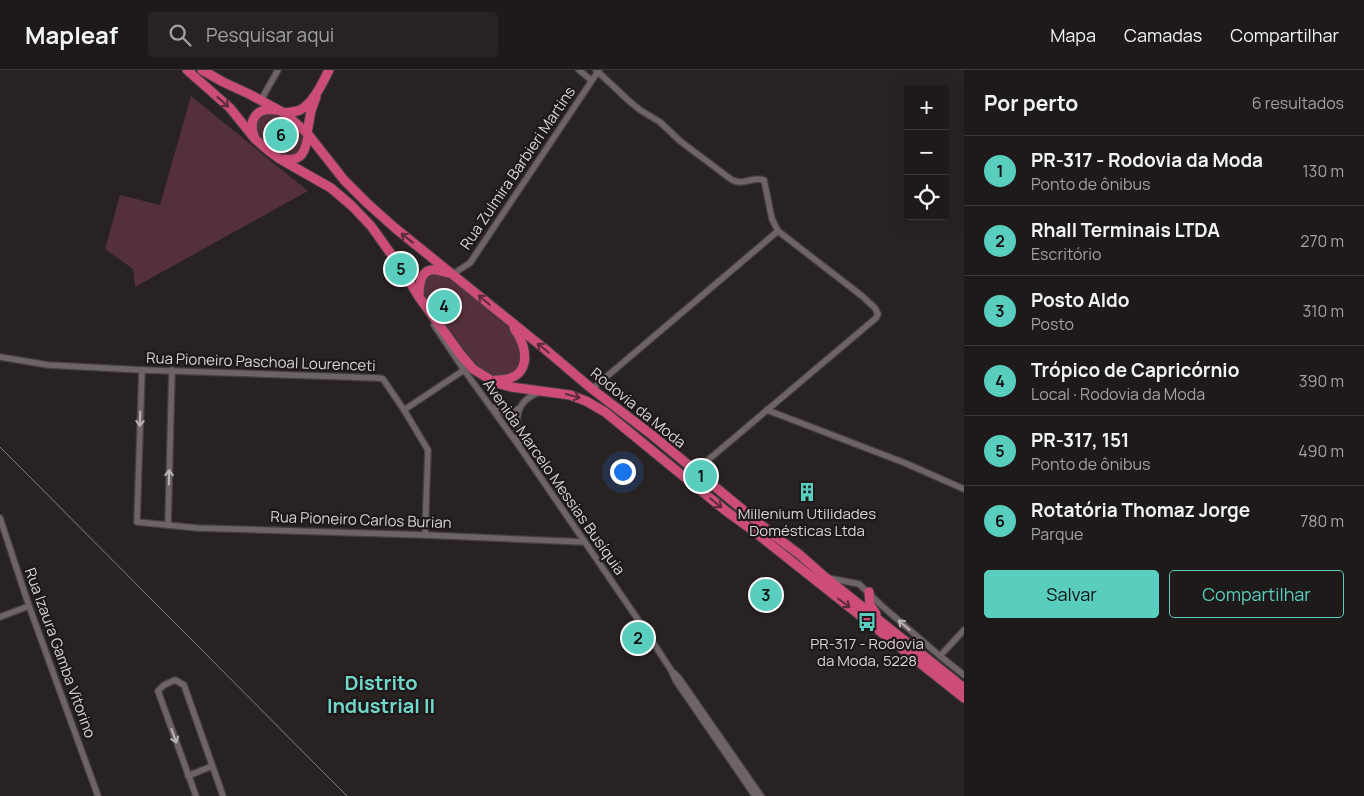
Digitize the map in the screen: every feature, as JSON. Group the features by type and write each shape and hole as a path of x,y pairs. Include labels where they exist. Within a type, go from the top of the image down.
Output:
{"highway":[{"path":"186,70 230,108 255,139 280,159 290,160 301,156 306,149 311,112 318,90"},
{"path":"202,70 281,111 308,135"},
{"path":"255,139 252,123 258,113 271,109 294,112 301,110 318,90 329,70"},
{"name":"Rodovia da Moda","path":"308,135 344,180 395,228 964,688"},
{"name":"Rodovia da Moda","path":"280,159 331,188 371,226 419,297 473,369 491,380 512,387 570,395 586,401 605,412 726,511 964,698"},
{"path":"419,297 420,281 427,272 437,270 453,274"},
{"path":"491,380 515,377 523,365 524,354 521,339 510,321"},
{"path":"869,592 870,605 882,622"}],"street":[{"path":"261,100 278,70"},
{"path":"579,70 591,80"},
{"path":"597,71 634,105 660,122 680,141 732,180 738,183 758,178 764,180 772,219 778,231 871,304 878,314 876,318 695,471"},
{"name":"Rua Zulmira Barbieri Martins","path":"453,274 470,263 597,71"},
{"path":"592,389 778,231"},
{"name":"Avenida Marcelo Messias Busíquia","path":"419,297 426,312 464,370 519,446 671,670 679,678 755,796"},
{"name":"Rua Pioneiro Paschoal Lourenceti","path":"0,357 48,365 378,378 385,381 428,450 426,535"},
{"name":"Rua Pioneiro Carlos Burian","path":"142,370 137,522 197,528 585,542"},
{"path":"168,525 172,370"},
{"path":"404,410 464,370"},
{"path":"519,446 516,422 518,410 526,399 541,391"},
{"path":"490,406 502,414 518,410"},
{"path":"767,410 905,463 964,489"},
{"name":"Rua Izaura Gamba Vitorino","path":"0,518 29,606 98,796"},
{"path":"825,577 859,584 882,606 964,675"},
{"path":"0,617 29,606"},
{"path":"940,656 964,630"},
{"path":"196,796 158,690 175,680 184,685 223,796"},
{"name":"Avenida Marcelo Messias Busíquia","path":"708,722 762,796"},
{"path":"188,776 212,766"}],"shaded area":[{"path":"191,96 308,191 135,287 133,269 105,249 120,195 160,205"},
{"path":"271,109 307,133 306,149 290,160 255,139 254,118"},
{"path":"427,272 453,274 519,334 523,365 503,381 473,369 419,297"}],"railway":[{"path":"0,447 347,796"}],"place":[{"name":"Rotatória Thomaz Jorge","path":"281,135"},
{"name":"PR-317, 151","path":"401,269"},
{"name":"Trópico de Capricórnio","path":"444,306"},
{"name":"PR-317 - Rodovia da Moda","path":"701,476"},
{"name":"Millenium Utilidades Domésticas Ltda","path":"807,492"},
{"name":"Posto Aldo","path":"766,595"},
{"name":"PR-317 - Rodovia da Moda, 5228","path":"867,622"},
{"name":"Rhall Terminais LTDA","path":"638,638"}],"district":[{"name":"Distrito Industrial II","path":"381,694"}]}
